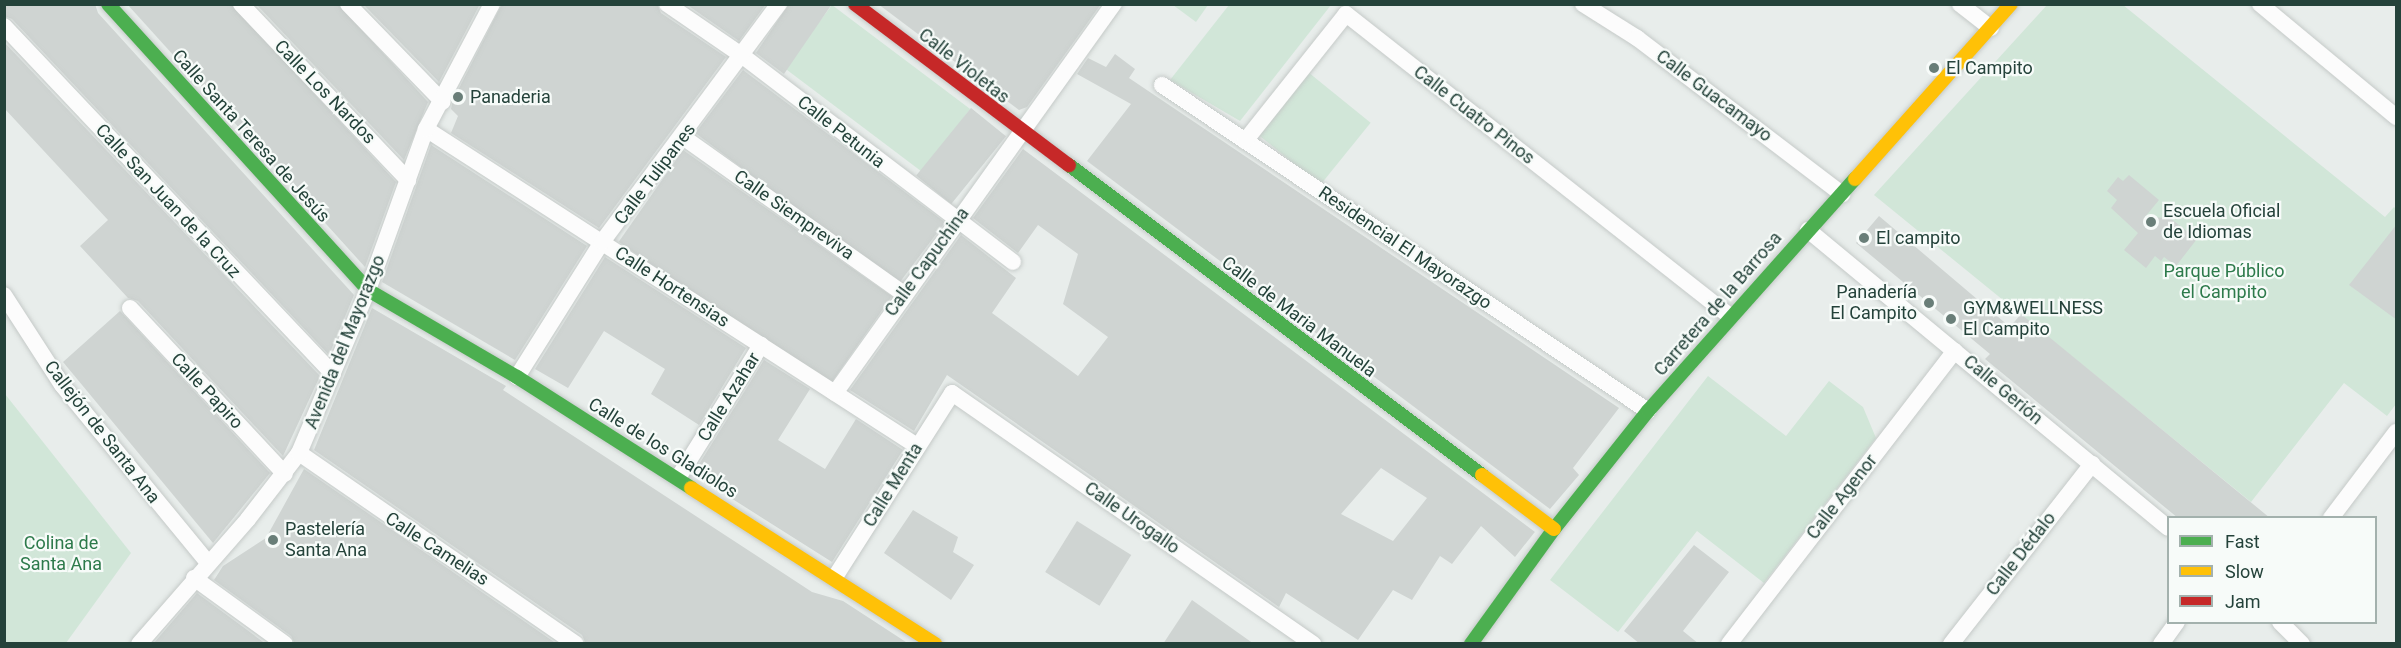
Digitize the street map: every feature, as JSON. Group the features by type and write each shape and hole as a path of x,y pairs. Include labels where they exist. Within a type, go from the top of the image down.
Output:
{"street":[{"name":"Calle Santa Teresa de Jesús","path":"108,4 368,290"},
{"name":"Calle Los Nardos","path":"241,4 408,180"},
{"path":"348,4 443,102"},
{"name":"Avenida del Mayorazgo","path":"139,644 285,474 299,453 368,290 426,129 443,102 492,4"},
{"name":"Calle Petunia","path":"667,4 744,57 956,221 1013,262"},
{"name":"Calle Tulipanes","path":"517,377 602,242 744,57 779,4"},
{"name":"Calle Capuchina","path":"835,393 956,221 1114,4"},
{"name":"Calle Guacamayo","path":"1583,4 1637,38 1842,194"},
{"path":"1960,4 1991,28"},
{"name":"Carretera de la Barrosa","path":"1471,644 1554,529 1648,411 1730,316 2011,4"},
{"path":"2260,4 2397,117"},
{"name":"Calle Violetas","path":"857,5 1022,133"},
{"name":"Calle Cuatro Pinos","path":"1245,141 1346,14 1730,316"},
{"name":"Calle San Juan de la Cruz","path":"4,26 333,374"},
{"name":"Residencial El Mayorazgo","path":"1162,85 1648,411"},
{"name":"Calle Hortensias","path":"426,129 917,446"},
{"name":"Calle de Maria Manuela","path":"1022,133 1554,529"},
{"name":"Calle Siempreviva","path":"683,137 904,294"},
{"name":"Calle Gerión","path":"1808,230 2167,526"},
{"name":"Calle de los Gladiolos","path":"368,290 517,377 835,577 935,644"},
{"name":"Callejón de Santa Ana","path":"4,295 62,385 208,563"},
{"name":"Calle Papiro","path":"130,308 285,474"},
{"name":"Calle Azahar","path":"678,478 761,345"},
{"name":"Calle Agenor","path":"1729,644 1955,351"},
{"name":"Calle Menta","path":"835,577 952,393"},
{"name":"Calle Urogallo","path":"952,393 1313,644"},
{"path":"2333,516 2397,432"},
{"name":"Calle Camelias","path":"299,453 576,644"},
{"name":"Calle Dédalo","path":"1951,644 2092,464"},
{"path":"194,578 285,644"},
{"path":"2162,644 2176,624"},
{"path":"2282,624 2302,644"}],"green space":[{"path":"832,5 970,109 923,172 784,68"},
{"path":"1173,5 1208,5 1196,22"},
{"path":"1229,5 1331,5 1240,121 1170,80"},
{"name":"Parque Público el Campito","path":"2047,5 2123,5 2385,217 2394,207 2396,209 2396,404 2387,416 2344,383 2251,502 1874,195"},
{"path":"1303,68 1371,123 1320,185 1253,130"},
{"path":"1708,376 1786,436 1829,381 1863,407 1876,438 1764,583 1697,531 1618,632 1550,580"},
{"name":"Colina de Santa Ana","path":"5,394 131,553 66,643 5,643"}],"building":[{"path":"4,4 95,4 98,13 354,295 329,355 12,19 4,16"},
{"path":"127,4 231,4 396,182 365,267"},
{"path":"256,4 338,4 428,102 404,160"},
{"path":"363,4 480,4 439,82"},
{"path":"502,4 657,4 661,13 726,57 599,228 451,133 458,116 451,109 453,100"},
{"path":"686,4 766,4 739,41"},
{"path":"789,4 832,4 784,74 756,53"},
{"path":"878,4 1101,4 1027,107 1019,110"},
{"path":"4,42 320,376 283,456 138,301 128,298 80,246 108,220 4,108"},
{"path":"1115,54 1135,69 1129,78 1619,408 1573,468 1579,475 1550,509 1087,161 1131,104 1077,74 1088,58 1106,67"},
{"path":"743,70 945,222 898,285 695,133"},
{"path":"971,108 1006,136 951,204 916,176"},
{"path":"431,145 587,246 515,360 382,282"},
{"path":"1023,149 1535,532 1515,557 1481,526 1452,564 1440,556 1412,600 1393,590 1358,640 1286,593 1279,607 947,375 914,431 850,390 961,235 1016,278 992,313 1078,376 1108,337 1063,304 1078,254 1038,225 1018,253 973,218","holes":["1381,468 1427,498 1393,541 1341,514"]},
{"path":"683,150 892,296 828,388 619,242"},
{"name":"Escuela Oficial de Idiomas","path":"2129,175 2159,200 2145,217 2170,218 2197,239 2176,266 2164,257 2161,261 2155,256 2146,268 2124,250 2138,233 2111,208 2117,200 2107,191 2118,177 2123,181"},
{"path":"1879,216 2010,327 2021,314 2268,516 2176,516 1985,359 1990,354 1856,243"},
{"path":"2397,224 2397,320 2349,285"},
{"path":"605,257 746,348 699,425 651,394 665,369 604,331 568,388 535,369"},
{"path":"372,308 506,386 503,390 812,592 843,601 909,644 586,644 582,635 314,450"},
{"path":"120,311 270,473 213,543 63,362"},
{"path":"764,360 810,389 778,440 825,469 856,419 903,450 832,562 693,474"},
{"path":"304,469 557,644 295,644 291,636 214,580 223,566 266,538"},
{"path":"913,510 958,537 953,552 974,565 951,600 884,553"},
{"path":"1077,521 1131,555 1099,606 1045,572"},
{"path":"1694,545 1729,572 1683,631 1699,644 1640,644 1624,631"},
{"path":"197,593 266,644 153,644"},
{"path":"1192,600 1254,644 1163,644"}],"traffic: fast":[{"path":"108,4 368,290 517,377 691,488"},
{"path":"1069,165 1482,475"},
{"path":"1471,644 1554,529 1648,411 1855,179"}],"traffic: slow":[{"path":"1855,179 2011,4"},
{"path":"1482,475 1554,529"},
{"path":"691,488 935,644"}],"traffic: jam":[{"path":"855,4 1069,165"}],"place":[{"name":"El Campito","path":"1934,68"},
{"name":"Panaderia","path":"458,97"},
{"name":"Escuela Oficial de Idiomas","path":"2151,222"},
{"name":"El campito","path":"1864,238"},
{"name":"Panadería El Campito","path":"1929,303"},
{"name":"GYM&WELLNESS El Campito","path":"1951,319"},
{"name":"Pastelería Santa Ana","path":"273,540"}]}
